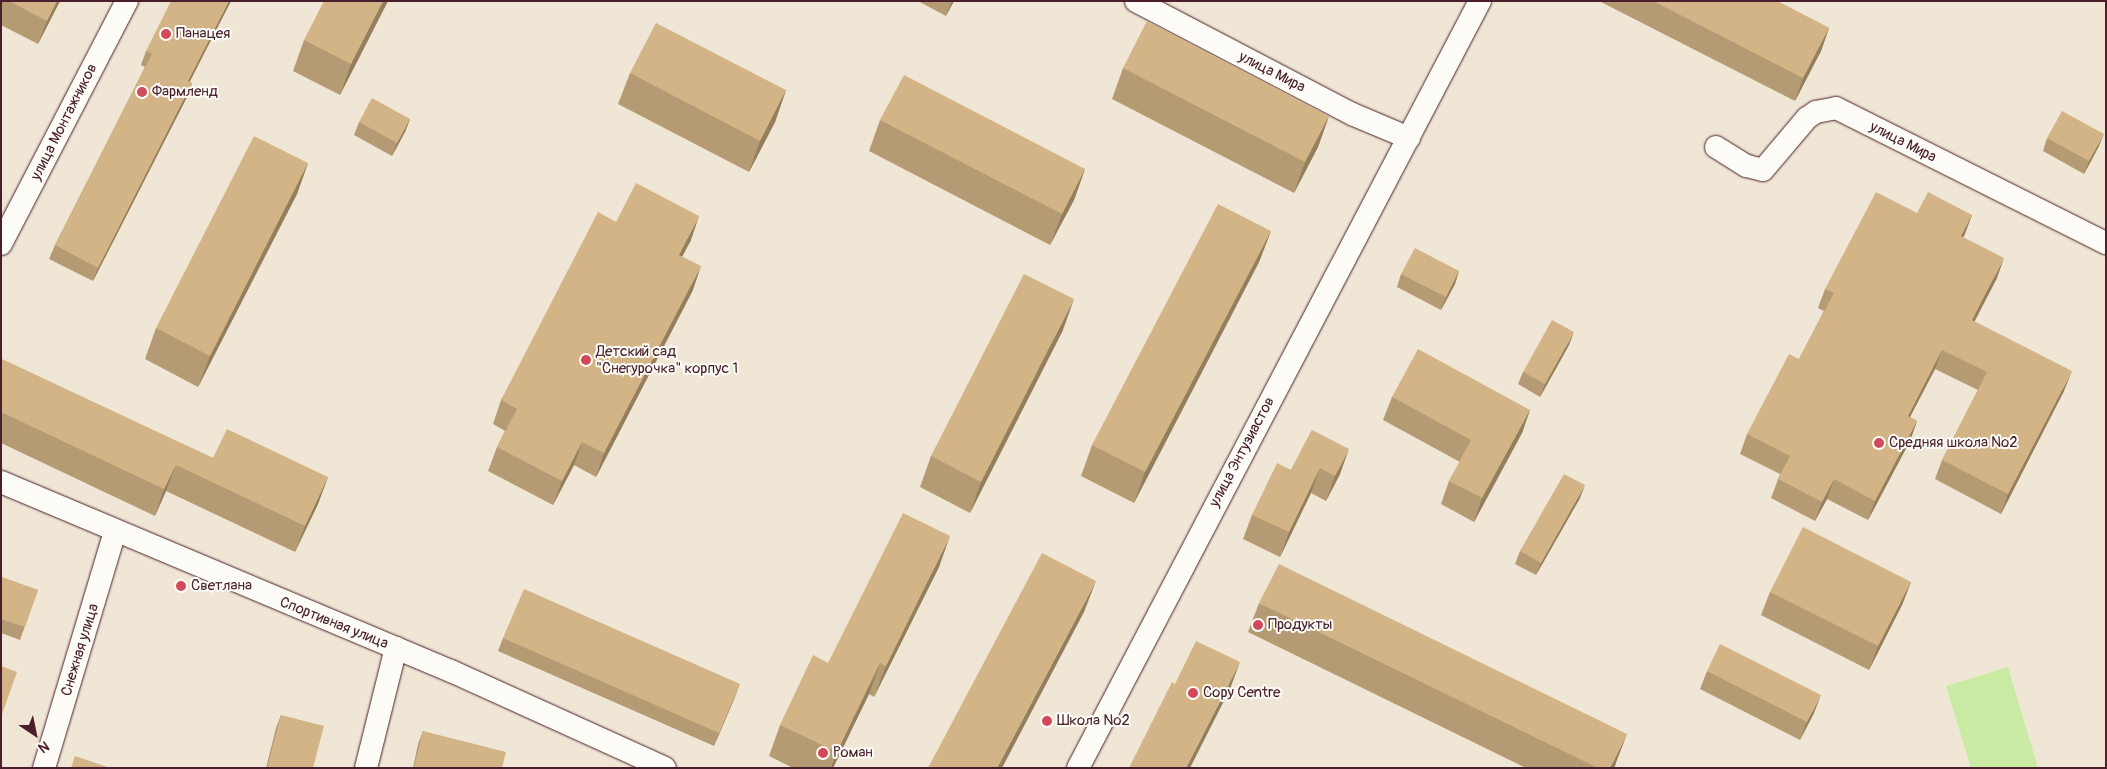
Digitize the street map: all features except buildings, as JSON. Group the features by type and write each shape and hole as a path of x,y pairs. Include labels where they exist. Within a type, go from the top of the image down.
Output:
{"street":[{"name":"улица Монтажников","path":"1,244 127,1"},
{"name":"улица Мира","path":"1136,1 1352,114 1409,138"},
{"name":"улица Энтузиастов","path":"1078,768 1480,1"},
{"name":"улица Мира","path":"1716,147 1747,166 1764,170 1807,118 1816,112 1836,108 2106,243"},
{"name":"Спортивная улица","path":"1,482 115,532 396,648 665,768"},
{"name":"Снежная улица","path":"44,768 115,532"},
{"path":"366,768 396,648"}],"green space":[{"path":"2008,667 2038,768 1971,768 1946,686"}],"place":[{"name":"Панацея","path":"166,34"},
{"name":"Фармленд","path":"142,92"},
{"name":"Детский сад \"Снегурочка\" корпус 1","path":"586,360"},
{"name":"Средняя школа №2","path":"1879,443"},
{"name":"Светлана","path":"181,586"},
{"name":"Продукты","path":"1258,625"},
{"name":"Copy Centre","path":"1193,693"},
{"name":"Школа №2","path":"1047,721"},
{"name":"Роман","path":"823,753"}]}
